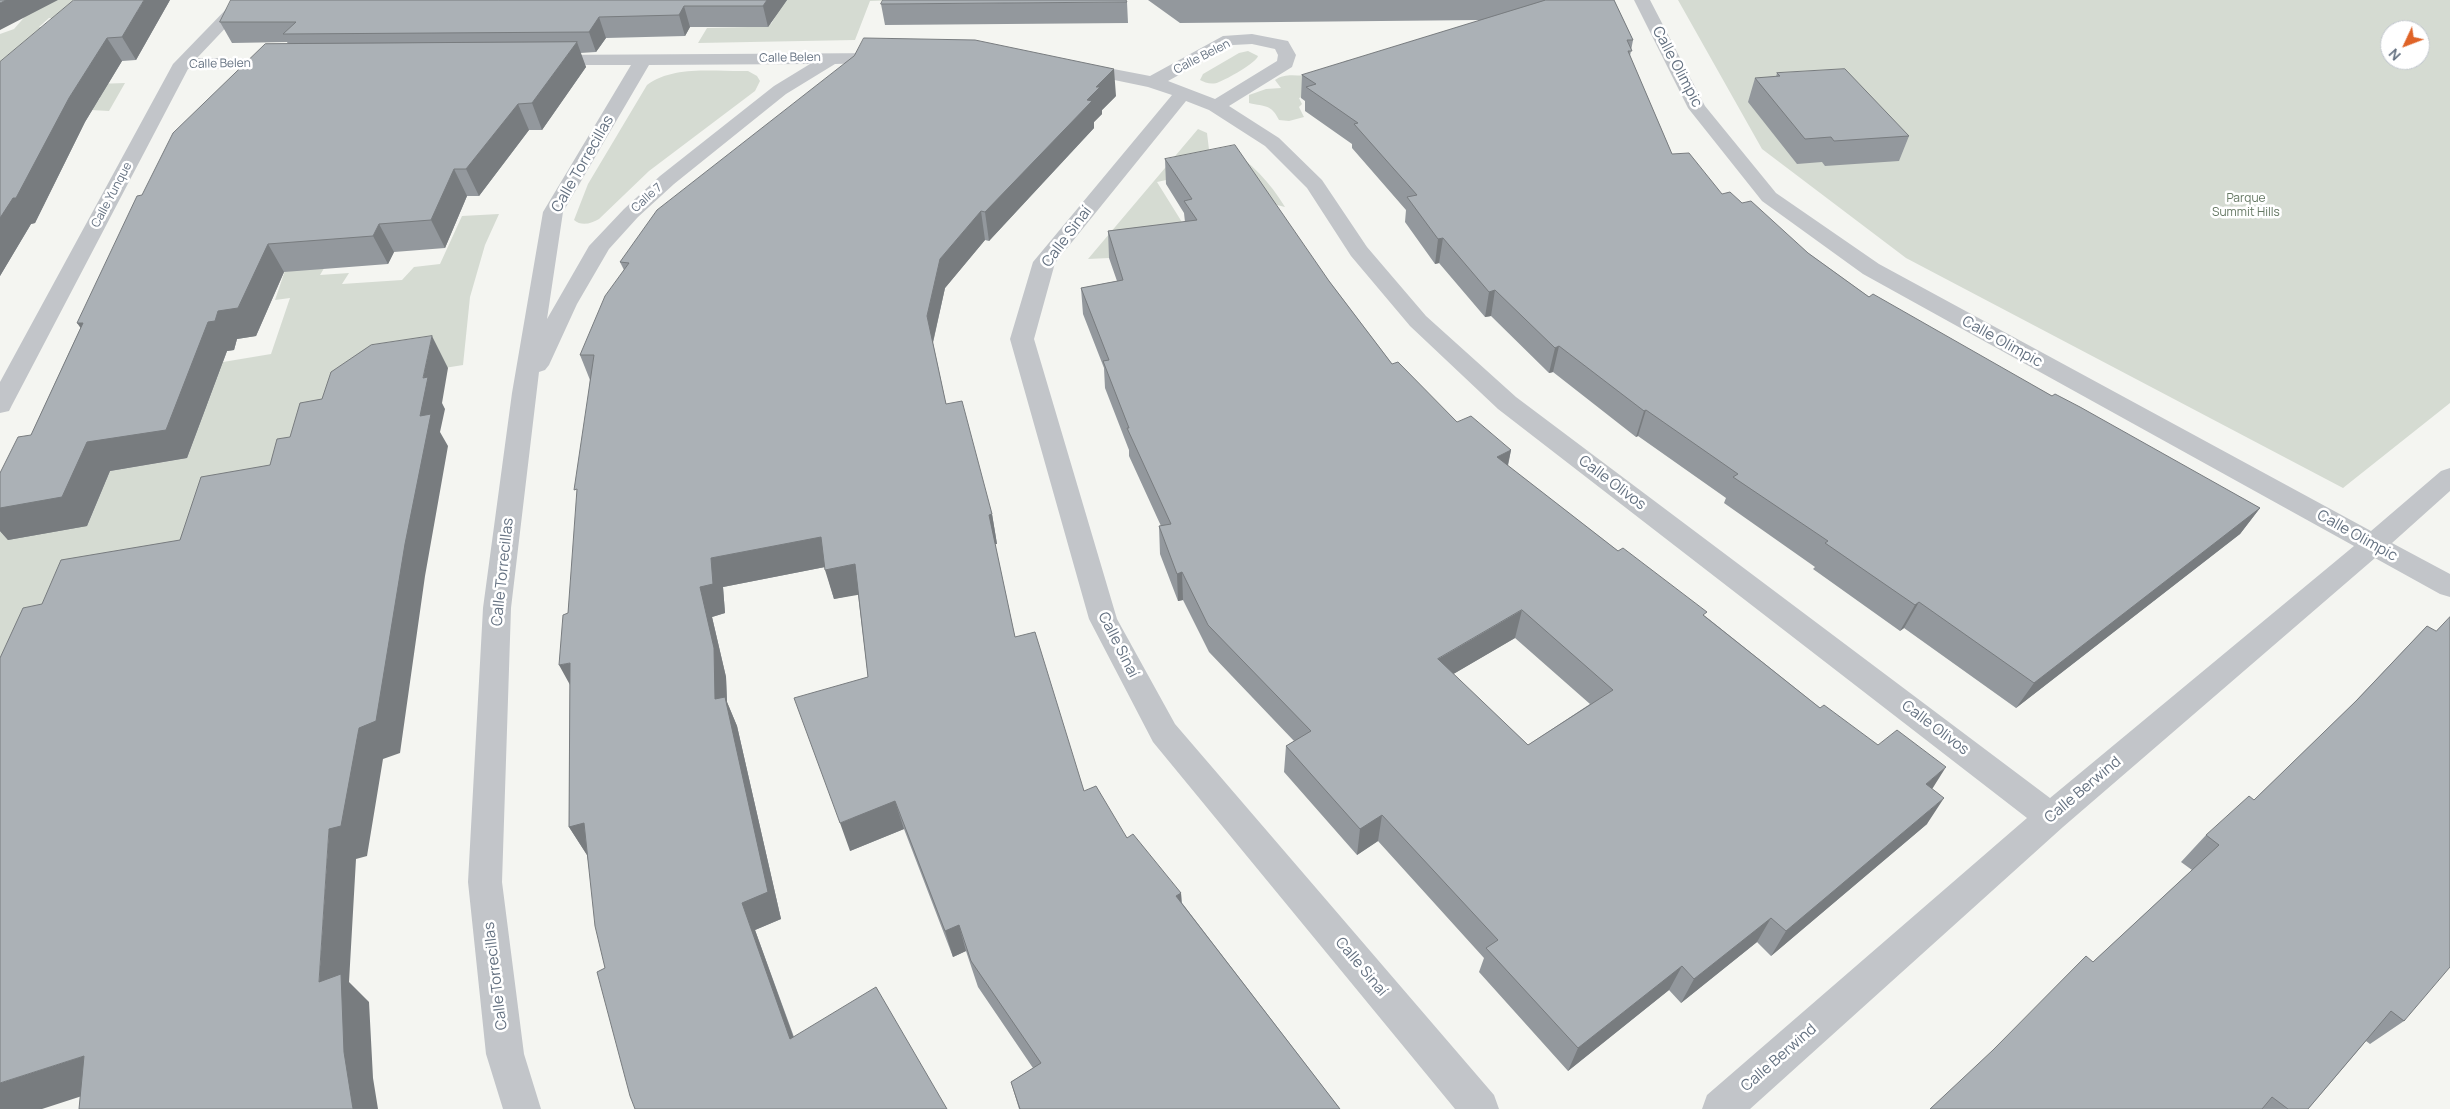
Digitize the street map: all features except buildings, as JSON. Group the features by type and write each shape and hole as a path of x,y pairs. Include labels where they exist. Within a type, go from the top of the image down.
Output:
{"street":[{"name":"Calle Yunque","path":"0,405 6,380 182,64 244,0"},
{"name":"Calle Olimpic","path":"1642,0 1697,108 1769,197 1871,270 2450,587"},
{"name":"Calle Belen","path":"1154,82 1230,40 1252,39 1282,45 1287,55 1286,63 1216,106"},
{"name":"Calle Belen","path":"525,61 834,57 911,58"},
{"name":"Calle 7","path":"524,393 566,304 606,239 631,212 724,134 780,90 834,57"},
{"name":"Calle Torrecillas","path":"522,1109 505,1054 485,882 497,608 524,393 553,212 643,59"},
{"name":"Calle Belen","path":"182,64 300,63"},
{"path":"1060,65 1154,82"},
{"name":"Calle Olivos","path":"1154,82 1216,106 1272,142 1316,184 1359,252 1418,321 1507,403 2051,817"},
{"name":"Calle Sinaí","path":"1183,92 1044,262 1022,339 1100,610 1164,733 1480,1109"},
{"name":"Calle Berwind","path":"1721,1109 2051,817 2373,545 2450,477"}],"green space":[{"path":"15,0 112,0 85,18 49,18 39,27 90,27 97,84 125,83 109,111 91,110 100,98 17,107 0,121 0,34 14,29 28,13"},
{"path":"767,0 898,0 870,1 855,40 698,43 707,28 748,27 771,24 782,5"},
{"name":"Parque Summit Hills","path":"1678,0 2450,0 2450,403 2343,488 1906,258 1762,149"},
{"path":"1248,51 1258,56 1256,59 1228,78 1217,83 1200,80 1203,74 1239,53"},
{"path":"1347,60 1387,66 1359,79 1299,98 1302,104 1299,107 1304,117 1289,121 1279,120 1270,109 1249,103 1249,95 1266,89 1281,88 1275,80 1279,78 1288,75 1315,74"},
{"path":"748,71 757,76 760,81 755,91 649,171 599,219 584,224 574,220 588,184 647,85 658,79 682,72"},
{"path":"1198,129 1207,133 1210,158 1216,169 1157,182 1185,227 1109,258 1088,259"},
{"path":"1227,146 1259,173 1285,207 1261,201 1228,156"},
{"path":"499,214 485,245 470,297 463,365 395,376 0,714 0,498 87,526 110,471 187,458 223,362 271,354 290,298 275,300 293,247 332,255 320,275 349,273 342,284 402,280 414,267 440,264 462,216"}]}
